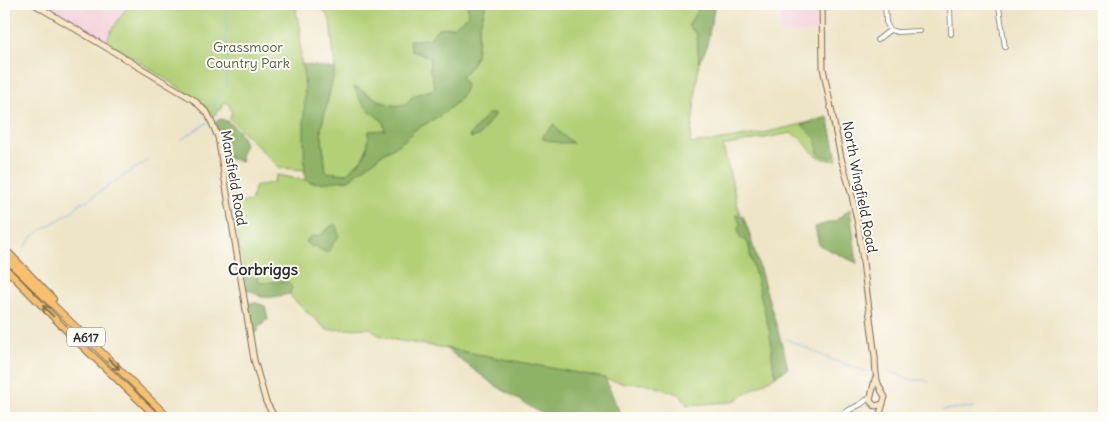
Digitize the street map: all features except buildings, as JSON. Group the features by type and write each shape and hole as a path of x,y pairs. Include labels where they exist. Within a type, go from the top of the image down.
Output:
{"highway":[{"path":"4,248 56,303 65,316"},
{"name":"A617","path":"4,257 169,418"},
{"name":"A617","path":"4,269 158,418"}],"main road":[{"name":"Mansfield Road","path":"34,4 168,83 194,100 208,114 218,137 254,360 266,402 275,418"},
{"name":"North Wingfield Road","path":"822,6 823,68 841,158 859,230 876,376 880,392"},
{"name":"North Wingfield Road","path":"871,395 876,376"},
{"path":"876,391 880,392 884,397 879,418 871,395 876,391"},
{"path":"874,405 880,406 883,403"}],"street":[{"path":"822,6 848,4"},
{"path":"885,4 886,22 890,30 897,32 920,31"},
{"path":"950,4 951,34"},
{"path":"997,4 1005,46"},
{"path":"878,40 890,30"},
{"path":"834,418 861,404 871,395"},
{"path":"861,404 874,405"}],"shaded area":[{"path":"42,4 129,4 107,41 95,36"},
{"path":"781,4 818,4 817,32 781,34"}],"green space":[{"name":"Grassmoor Country Park","path":"129,4 306,4 297,8 296,13 300,26 301,64 304,74 305,170 280,168 229,118 232,114 229,105 225,102 223,102 222,108 213,116 201,102 107,41 111,31"},
{"path":"320,4 468,4 468,16 453,27 438,28 429,39 412,51 430,57 430,70 436,88 416,95 405,104 398,106 385,103 355,87 366,107 383,121 385,130 369,132 364,156 346,174 326,172 321,129 335,69 330,20"},
{"path":"468,4 486,4 479,28 476,55 472,65 461,78 466,85 464,93 459,100 445,112 413,131 406,139 385,152 349,180 321,183 305,180 305,89 301,64 335,69 321,129 326,172 346,174 364,156 368,146 369,131 385,130 383,121 366,107 354,87 391,105 404,104 413,96 435,88 430,70 430,57 412,51 409,40 429,39 438,28 453,27 468,16"},
{"path":"486,4 699,4 698,10 688,26 697,34 699,63 690,144 760,134 828,117 837,160 821,158 803,141 791,133 723,146 742,223 784,371 732,402 687,405 681,395 648,384 624,383 395,340 379,335 370,328 327,330 293,299 284,285 247,286 232,204 251,201 255,186 273,183 277,175 313,183 349,180 385,152 406,139 413,131 458,101 462,76 472,65 476,55 479,28"},
{"path":"699,4 715,4 706,49 699,63 697,34 688,26 698,10"},
{"path":"488,114 495,114 480,135 472,138 469,136"},
{"path":"828,117 836,154 831,158 818,153 817,140 802,125"},
{"path":"220,119 232,124 243,140 245,144 240,156 242,161 226,158 222,140 224,137 223,131 218,129 215,123"},
{"path":"554,124 560,133 573,143 559,143 543,139 543,136"},
{"path":"850,209 857,263 819,245 815,227 835,221"},
{"path":"736,215 743,216 748,229 785,355 788,368 776,376 769,330 749,246 748,242 740,238 738,229 740,224"},
{"path":"333,225 336,225 339,236 333,243 331,250 327,253 316,246 306,243 313,236 319,236"},
{"path":"257,269 260,272 258,279 261,283 288,282 292,287 290,294 266,298 247,290 244,276"},
{"path":"247,303 265,306 268,320 264,321 263,325 259,325 258,332 253,333"},
{"path":"445,348 605,378 622,418 555,418 539,412 493,384"}],"waterway":[{"path":"224,4 226,12 226,66"},
{"path":"226,70 226,87"},
{"path":"217,113 213,104 222,94"},
{"path":"182,139 208,122"},
{"path":"24,248 35,234 147,161"},
{"path":"786,339 835,361 867,372"},
{"path":"888,371 910,379 929,382"},
{"path":"943,410 973,407"}],"district":[{"name":"Corbriggs","path":"263,269"}]}
